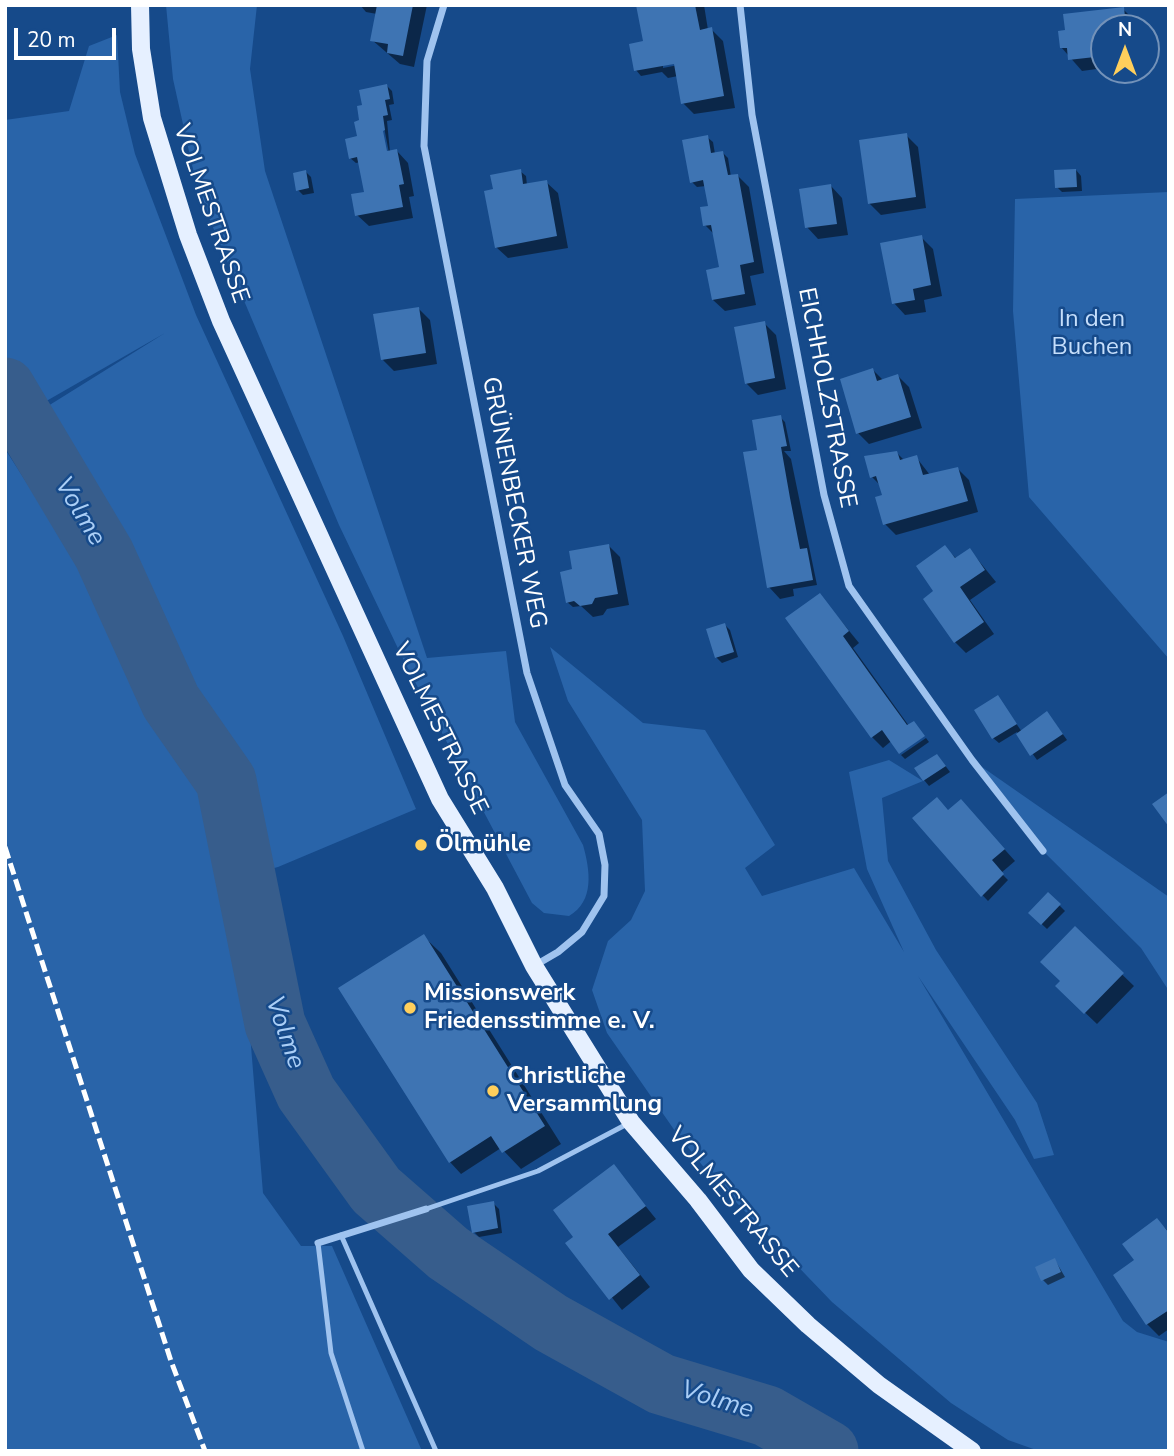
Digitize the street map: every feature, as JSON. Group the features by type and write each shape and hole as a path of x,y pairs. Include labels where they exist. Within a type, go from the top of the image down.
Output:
{"main road":[{"name":"VOLMESTRASSE","path":"140,5 141,49 152,118 188,235 221,321 440,799 495,888 534,966 631,1122 698,1200 751,1270 808,1325 880,1385 972,1451"}],"street":[{"name":"GRÜNENBECKER WEG","path":"444,5 427,61 424,146 527,673 565,785 599,834 605,865 604,896 582,932 558,952 534,966"},
{"name":"EICHHOLZSTRASSE","path":"740,5 757,142 824,495 849,586 972,760 1043,852"},
{"path":"318,1243 426,1209"}],"lane":[{"path":"426,1209 538,1171 631,1122"},
{"path":"341,1235 436,1451"},
{"path":"318,1243 331,1353 363,1451"}],"green space":[{"path":"166,5 257,5 250,69 265,171 427,658 506,651 515,722 583,845 589,874 587,894 577,910 569,916 544,913 532,903 405,663 339,525 198,192 173,79"},
{"path":"117,35 120,92 135,154 196,315 343,636 416,809 278,867 259,872 245,786 179,702 166,653 48,406 165,333 8,423 5,418 5,120 69,111 89,46"},
{"name":"In den Buchen","path":"1169,192 1169,659 1029,497 1013,311 1015,199"},
{"path":"5,449 104,603 205,797 243,948 263,1193 301,1246 332,1246 422,1451 5,1451"},
{"path":"550,647 643,723 705,730 775,845 745,868 762,896 854,868 904,952 867,869 849,772 889,760 923,781 882,798 888,861 936,950 1037,1103 1054,1155 1034,1159 1015,1120 918,976 1123,1321 1137,1332 1169,1342 1169,1451 1039,1451 1008,1440 951,1403 832,1302 710,1175 675,1131 607,1033 592,990 608,941 631,920 645,891 642,820 568,701"},
{"path":"972,760 1169,897 1169,991 1141,948 1043,851"}],"building":[{"path":"377,5 413,5 403,56 387,53 388,44 370,41"},
{"path":"636,5 695,5 700,30 712,27 724,96 681,104 674,64 634,71 629,44 643,41"},
{"path":"1124,7 1125,14 1090,14 1090,58 1068,60 1067,48 1060,48 1058,31 1065,30 1063,14"},
{"path":"387,84 390,99 385,100 388,115 383,116 383,131 387,151 397,149 404,184 399,185 403,207 355,216 351,194 364,192 357,157 349,159 345,139 357,136 354,122 359,120 357,106 362,105 359,90"},
{"path":"907,133 916,197 868,204 859,140"},
{"path":"708,135 711,153 723,151 728,175 738,174 754,262 740,265 745,294 712,300 706,270 719,267 711,225 703,226 700,207 708,206 703,180 690,183 682,140"},
{"path":"521,169 523,184 547,180 557,236 495,248 484,191 493,189 490,175"},
{"path":"1076,169 1077,187 1055,188 1054,170"},
{"path":"306,170 309,188 296,191 293,173"},
{"path":"831,184 837,224 805,228 799,189"},
{"path":"922,235 931,285 913,289 915,300 892,304 880,243"},
{"path":"419,307 426,353 381,360 373,314"},
{"path":"765,321 775,378 745,384 734,327"},
{"path":"873,368 877,381 898,374 911,417 856,434 840,379"},
{"path":"781,415 787,446 781,447 790,498 800,549 807,548 813,580 767,588 743,452 757,450 752,420"},
{"path":"897,451 900,460 917,455 923,475 958,467 968,501 883,525 875,497 882,495 876,476 870,478 864,456"},
{"path":"609,544 618,594 595,598 592,604 580,606 574,601 566,603 560,572 572,569 569,551"},
{"path":"945,545 955,558 970,548 985,570 960,587 984,622 954,643 923,599 933,591 916,566"},
{"path":"820,593 849,631 843,636 907,725 914,721 925,736 899,754 882,730 871,738 785,618"},
{"path":"725,623 734,652 715,658 706,629"},
{"path":"998,695 1017,724 992,739 974,710"},
{"path":"1047,711 1063,734 1030,756 1016,734"},
{"path":"937,754 946,766 923,781 914,768"},
{"path":"1169,792 1169,827 1152,804"},
{"path":"937,797 948,810 961,799 1005,849 992,860 1004,874 981,897 912,818"},
{"path":"1048,892 1061,904 1041,925 1028,913"},
{"path":"1075,926 1124,973 1084,1014 1055,986 1060,981 1040,962"},
{"path":"424,934 545,1126 502,1153 491,1136 449,1163 338,988"},
{"path":"614,1164 646,1206 608,1234 640,1275 609,1300 565,1243 573,1237 553,1210"},
{"path":"494,1201 498,1228 472,1233 467,1206"},
{"path":"1157,1218 1169,1233 1169,1310 1146,1325 1113,1275 1134,1260 1122,1244"},
{"path":"1055,1258 1061,1272 1041,1281 1035,1267"}],"waterway":[{"name":"Volme","path":"5,388 104,554 171,702 226,781 275,1024 306,1093 376,1190 448,1253 551,1323 661,1384 767,1416 828,1451"}],"railway":[{"path":"5,847 171,1361 205,1451"}],"place":[{"name":"Ölmühle","path":"421,845"},
{"name":"Missionswerk Friedensstimme e. V.","path":"410,1008"},
{"name":"Christliche Versammlung","path":"493,1091"}]}
